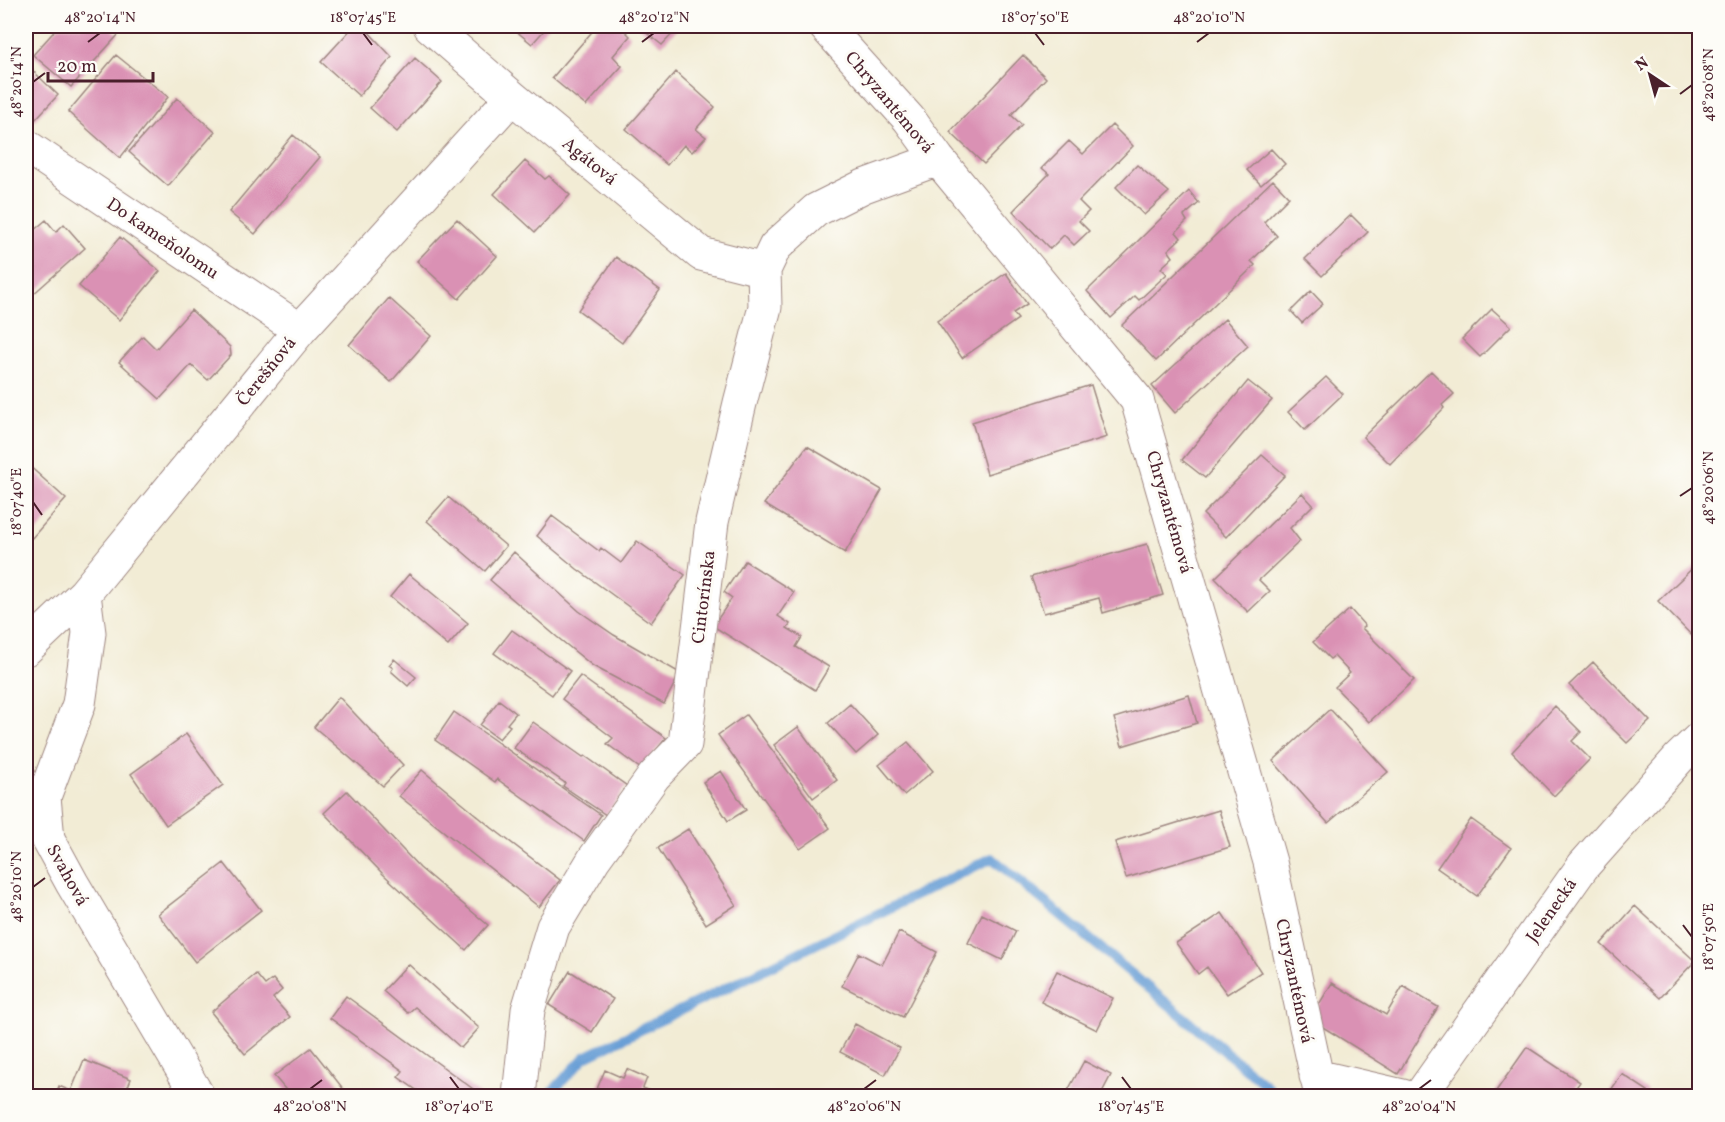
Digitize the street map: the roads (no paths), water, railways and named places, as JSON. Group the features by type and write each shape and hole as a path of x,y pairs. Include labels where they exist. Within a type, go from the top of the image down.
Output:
{"street":[{"name":"Agátová","path":"430,26 701,254 764,270"},
{"name":"Chryzantémová","path":"825,26 909,119 938,159 1137,399 1270,862 1318,1086"},
{"name":"Čerešňová","path":"26,649 84,594 300,330 512,97"},
{"name":"Do kameňolomu","path":"26,146 300,330"},
{"path":"764,270 775,247 816,210 864,186 938,159"},
{"name":"Cintorínska","path":"519,1096 528,1010 553,927 601,849 654,776 685,744 712,522 765,307 764,270"},
{"name":"Svahová","path":"84,594 89,633 79,704 44,797 48,839 198,1096"},
{"name":"Jelenecká","path":"1420,1096 1583,866 1679,758 1700,738"},
{"path":"1318,1086 1403,1096"}],"waterway":[{"path":"548,1096 585,1057 992,858 1268,1087"}]}
